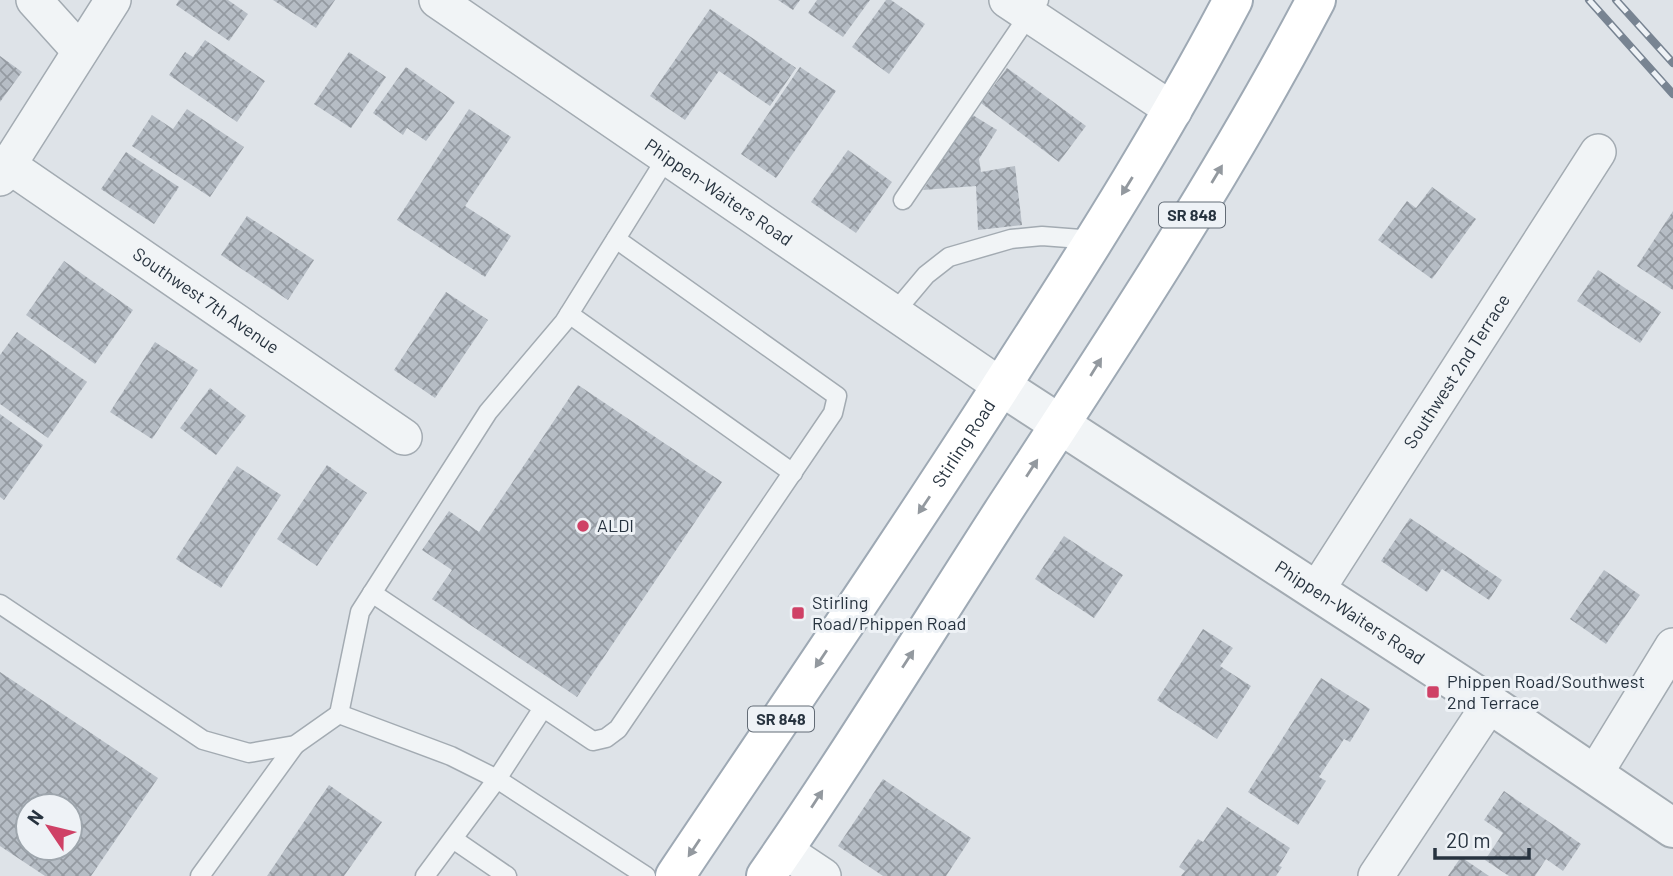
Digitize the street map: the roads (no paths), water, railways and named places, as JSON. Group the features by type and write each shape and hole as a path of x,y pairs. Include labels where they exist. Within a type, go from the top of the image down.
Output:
{"main road":[{"name":"Stirling Road","path":"675,876 1002,386 1174,111 1233,0"},
{"name":"SR 848","path":"775,863 1060,425 1228,156 1316,0"}],"street":[{"path":"34,0 80,51"},
{"path":"4,172 113,0"},
{"name":"Phippen-Waiters Road","path":"437,0 1060,425 1490,704 1673,828"},
{"path":"1025,5 1174,111"},
{"name":"Southwest 2nd Terrace","path":"1316,591 1598,152"},
{"name":"Southwest 7th Avenue","path":"4,172 404,437"},
{"path":"1594,775 1673,646"},
{"path":"1376,876 1490,704"},
{"path":"775,863 823,876"}],"lane":[{"path":"903,200 1025,5"},
{"path":"200,876 295,745 339,714 360,612 488,412 569,314 667,157"},
{"path":"894,313 926,275 949,257 1011,239 1042,236 1094,240"},
{"path":"372,593 593,741 606,738 618,729 833,413 837,396 616,239"},
{"path":"569,314 793,473"},
{"path":"0,604 203,740 249,753 295,745"},
{"path":"425,876 497,779 543,708"},
{"path":"339,714 451,756 497,779 646,876"},
{"path":"453,839 507,876"}],"railway":[{"path":"1589,0 1673,94"},
{"path":"1616,0 1673,63"}],"place":[{"name":"ALDI","path":"583,526"},
{"name":"Stirling Road/Phippen Road","path":"798,613"},
{"name":"Phippen Road/Southwest 2nd Terrace","path":"1433,692"}]}
